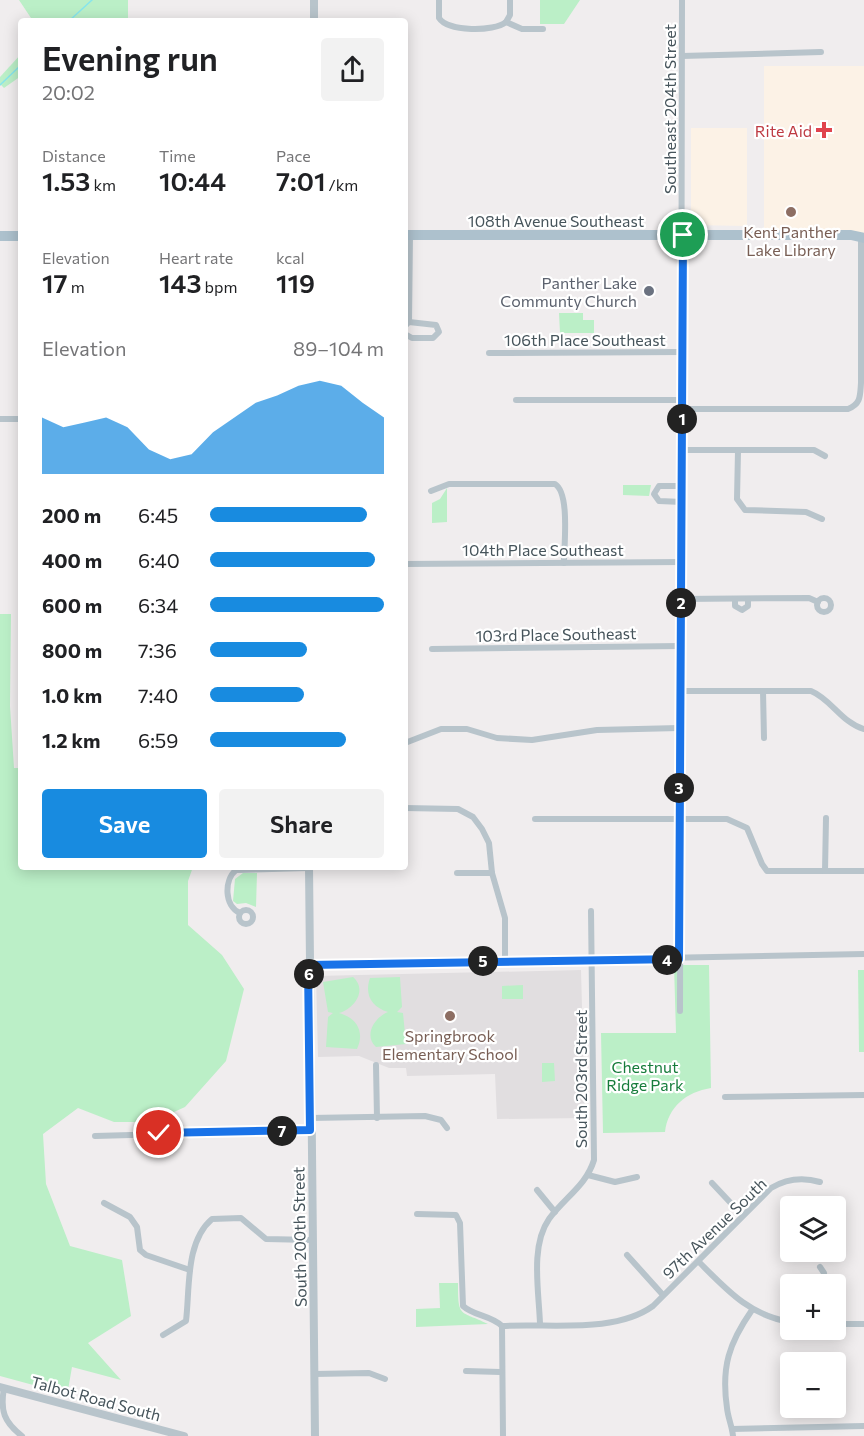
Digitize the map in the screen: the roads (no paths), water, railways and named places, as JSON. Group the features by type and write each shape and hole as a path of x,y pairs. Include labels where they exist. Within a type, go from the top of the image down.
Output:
{"main road":[{"name":"108th Avenue Southeast","path":"408,235 860,235"},
{"path":"0,236 18,236"}],"street":[{"path":"314,0 314,18"},
{"path":"439,0 440,21 451,28 496,28 506,22 510,15 510,0"},
{"name":"Southeast 204th Street","path":"680,1011 682,0"},
{"path":"506,22 522,30 543,30"},
{"path":"682,56 821,52"},
{"path":"682,409 848,409 855,406 859,400 861,383 860,235"},
{"path":"408,324 432,322 439,332 433,338 412,338 408,336"},
{"name":"106th Place Southeast","path":"489,353 682,352"},
{"path":"516,400 682,400"},
{"path":"0,420 18,419"},
{"path":"682,450 814,450 825,456"},
{"path":"738,451 737,499 742,507 750,512 806,512 822,519"},
{"path":"431,491 448,484 547,483 559,487 564,498 564,563"},
{"path":"682,486 659,486 654,494 659,501 682,502"},
{"name":"104th Place Southeast","path":"408,564 682,562"},
{"path":"681,599 809,598 818,602"},
{"path":"735,599 735,606 742,610 748,606 748,599"},
{"name":"103rd Place Southeast","path":"432,649 681,646"},
{"path":"681,691 811,691 823,698 852,724 864,729"},
{"path":"763,691 764,738"},
{"path":"408,742 441,729 467,729 497,738 532,740 597,730 679,728"},
{"path":"408,808 458,809 473,817 489,843 492,873 505,918 505,961"},
{"path":"535,819 679,818 737,821 752,834 762,864 767,871 864,871"},
{"path":"825,871 826,818"},
{"path":"236,870 229,880 228,899 232,908 240,913"},
{"name":"South 200th Street","path":"309,870 308,965 315,1436"},
{"path":"457,873 492,873"},
{"name":"South 203rd Street","path":"588,1175 594,1160 591,911"},
{"path":"308,965 864,954"},
{"path":"376,1065 377,1118"},
{"path":"725,1097 864,1095"},
{"path":"310,1118 425,1116 441,1120 447,1128"},
{"path":"95,1136 310,1130"},
{"path":"540,1324 540,1243 544,1227 588,1175 615,1182 637,1177"},
{"name":"97th Avenue South","path":"502,1326 620,1322 641,1314 699,1262 742,1215 778,1184 801,1179 820,1182"},
{"path":"712,1184 742,1215"},
{"path":"537,1190 555,1212"},
{"path":"104,1203 130,1217 137,1227 140,1250 146,1255 190,1270"},
{"path":"417,1214 456,1215 460,1223 463,1306 472,1312 491,1318 502,1326 500,1372 503,1436"},
{"path":"163,1335 186,1321 190,1270 202,1230 217,1217 241,1218 266,1239 312,1240"},
{"path":"627,1256 663,1295"},
{"path":"699,1262 734,1298 752,1310 780,1319"},
{"path":"820,1267 824,1274"},
{"path":"752,1310 738,1331 727,1355 726,1406 733,1432 864,1426"},
{"path":"846,1324 864,1324"},
{"path":"466,1371 500,1372"},
{"path":"315,1374 369,1373 385,1379"},
{"path":"2,1388 0,1401 2,1414 5,1421 22,1436"},
{"name":"Talbot Road South","path":"2,1388 184,1436"},
{"path":"828,1428 828,1436"}],"waterway":[{"path":"72,18 92,0"},
{"path":"0,85 18,68"}],"place":[{"name":"Rite Aid","path":"824,130"},
{"name":"Kent Panther Lake Library","path":"791,212"},
{"name":"Panther Lake Communty Church","path":"649,291"},
{"name":"Springbrook Elementary School","path":"450,1016"}],"park label":[{"name":"Chestnut Ridge Park","path":"645,1075"}]}
